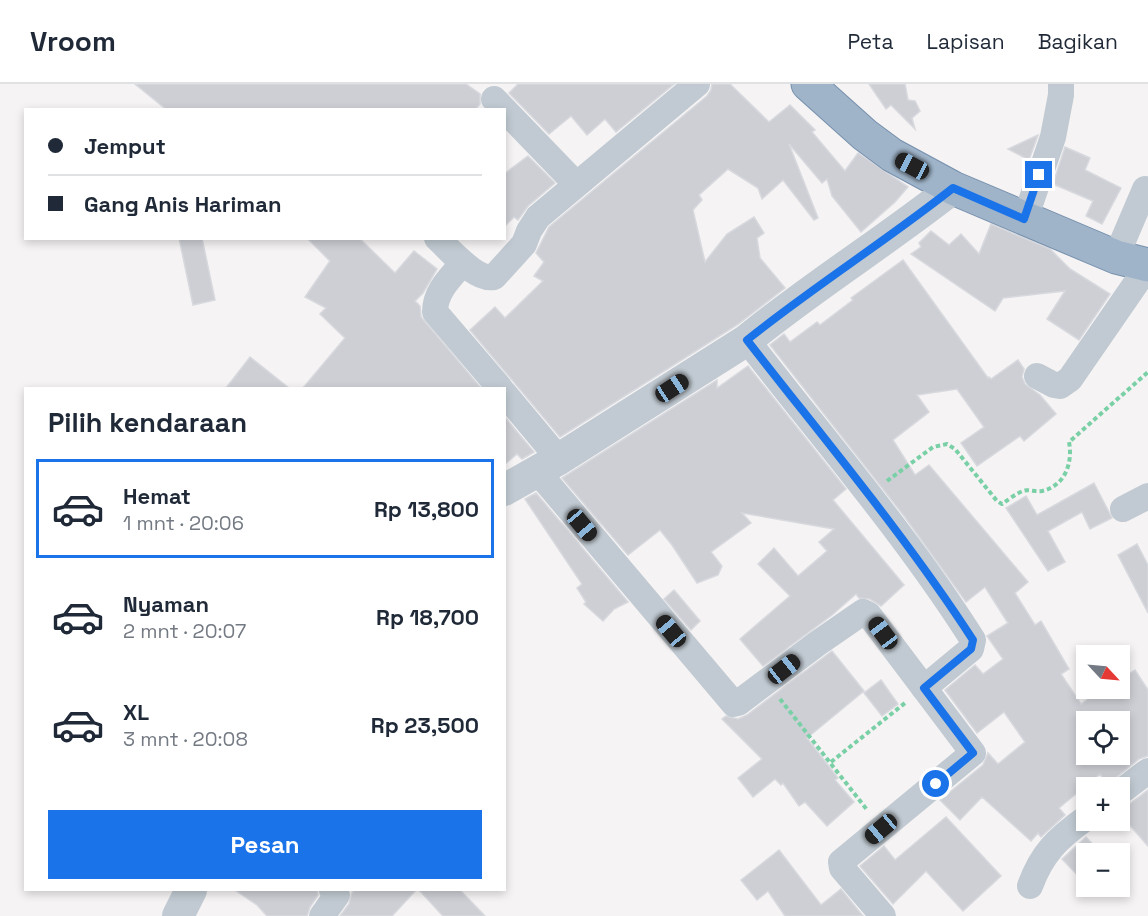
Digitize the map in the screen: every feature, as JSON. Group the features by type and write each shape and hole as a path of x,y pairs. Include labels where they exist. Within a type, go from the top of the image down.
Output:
{"highway":[{"path":"808,84 865,135 892,155 953,188 1116,257 1148,265"}],"street":[{"path":"439,240 478,274 494,277 525,244 529,231 538,217 697,84"},
{"path":"1024,219 1053,136 1061,84"},
{"path":"497,93 576,184"},
{"path":"506,489 747,340 775,317 910,222 953,188"},
{"path":"1116,257 1145,189"},
{"path":"464,263 443,287 436,300 435,312 500,387"},
{"path":"1036,376 1060,386 1070,379 1148,265"},
{"path":"747,340 869,494 973,640 971,649 924,688"},
{"path":"506,396 548,465 730,701 738,704 863,612 869,615 973,753 841,862 841,865 883,916"},
{"path":"1123,509 1148,496"},
{"path":"1130,785 1148,771"},
{"path":"1030,886 1038,864 1065,832 1076,825"},
{"path":"178,916 190,891"},
{"path":"322,916 338,896 333,891"}],"path":[{"path":"869,494 933,447 947,444 955,449 997,501 1002,504 1024,490 1041,491 1056,485 1068,472 1072,455 1069,442 1148,372"},
{"path":"767,682 881,829"},
{"path":"831,762 924,688"}],"building":[{"path":"135,84 466,84 480,94 480,104 477,108 165,108"},
{"path":"518,84 674,84 616,132 605,119 587,135 571,116 549,134 509,93"},
{"path":"712,84 730,84 769,122 790,105 815,130 812,132 845,171 858,153 908,187 895,202 861,232 832,196 827,179 822,183 789,144 818,218 814,220 783,180 762,199 758,188 728,169 699,195 702,200 693,210 705,262 727,234 754,217 764,233 757,238 760,258 785,288 737,325 560,437 470,330 495,307 505,318 543,281 534,276 544,262 536,253 549,227 707,96"},
{"path":"869,84 905,84 908,100 915,101 920,111 912,118 915,129 891,105 886,109"},
{"path":"1038,135 1029,160 1008,149"},
{"path":"1065,147 1090,158 1085,170 1121,188 1102,224 1086,216 1093,201 1053,184"},
{"path":"528,156 555,183 528,206 518,220 514,217 506,225 506,172"},
{"path":"991,224 1050,249 1070,269 1110,294 1079,340 1047,319 1065,291 1003,298 995,311 911,254 921,247 919,243 931,231 949,245 961,234 979,254"},
{"path":"179,240 202,240 215,300 193,305"},
{"path":"309,240 361,240 395,273 414,251 437,269 423,293 415,301 420,306 421,317 480,387 304,387 345,338 320,314 326,308 305,297 330,261"},
{"path":"903,260 988,378 991,379 1018,360 1024,369 1022,377 1025,384 1040,395 1056,414 1024,441 1020,436 977,466 961,443 984,427 957,389 917,395 929,412 893,440 915,475 929,465 1028,582 1015,593 1035,625 1041,621 1069,669 1061,674 1081,704 1088,699 1130,699 1130,673 1135,670 1148,690 1148,756 1139,759 1117,777 1102,777 1100,774 1096,777 1076,777 1076,794 1059,808 1065,815 1041,837 1038,833 1031,841 982,797 960,820 940,800 983,765 988,753 998,764 1025,742 1004,712 977,733 945,690 975,665 983,674 1003,659 987,636 1008,623 985,587 966,602 904,516 770,345 784,334 790,342 817,322 820,325 853,300 851,298"},
{"path":"250,357 288,387 227,387"},
{"path":"748,366 846,489 833,500 904,585 881,606 870,599 859,598 856,594 832,615 763,666 740,639 790,596 758,564 774,548 798,576 827,551 819,542 834,529 742,513 751,523 711,552 722,566 718,575 697,583 660,530 628,555 562,478 717,380 717,388"},
{"path":"506,418 534,452 522,459 517,454 506,463"},
{"path":"1094,483 1112,518 1090,529 1082,512 1048,531 1065,562 1048,571 1006,508 1026,496 1037,515"},
{"path":"536,493 628,602 614,609 603,621 584,604 586,602 577,588 582,584 525,499"},
{"path":"1137,544 1148,565 1148,613 1118,555"},
{"path":"674,590 700,621 691,630 664,599"},
{"path":"832,651 864,691 807,738 838,778 835,780 854,802 827,826 805,802 799,806 783,783 781,785 775,779 753,797 738,778 762,759 722,719 726,716 738,719 747,715"},
{"path":"881,680 898,704 882,716 864,693"},
{"path":"1148,790 1148,846 1130,826 1130,804"},
{"path":"946,817 1001,876 963,911 926,871 893,904 860,866 884,846 895,860"},
{"path":"1086,837 1092,843 1079,843"},
{"path":"1076,846 1076,874 1062,859"},
{"path":"779,850 821,905 841,889 863,916 785,916 768,891 757,900 741,880"},
{"path":"236,891 317,891 318,895 307,916 267,916 257,905"},
{"path":"354,891 415,891 392,916 340,916 349,904"},
{"path":"420,891 461,891 485,916 443,916"}],"route":[{"path":"936,784 973,753 924,688 971,649 973,640 869,494 747,340 775,317 910,222 953,188 1024,219 1039,175"}]}
